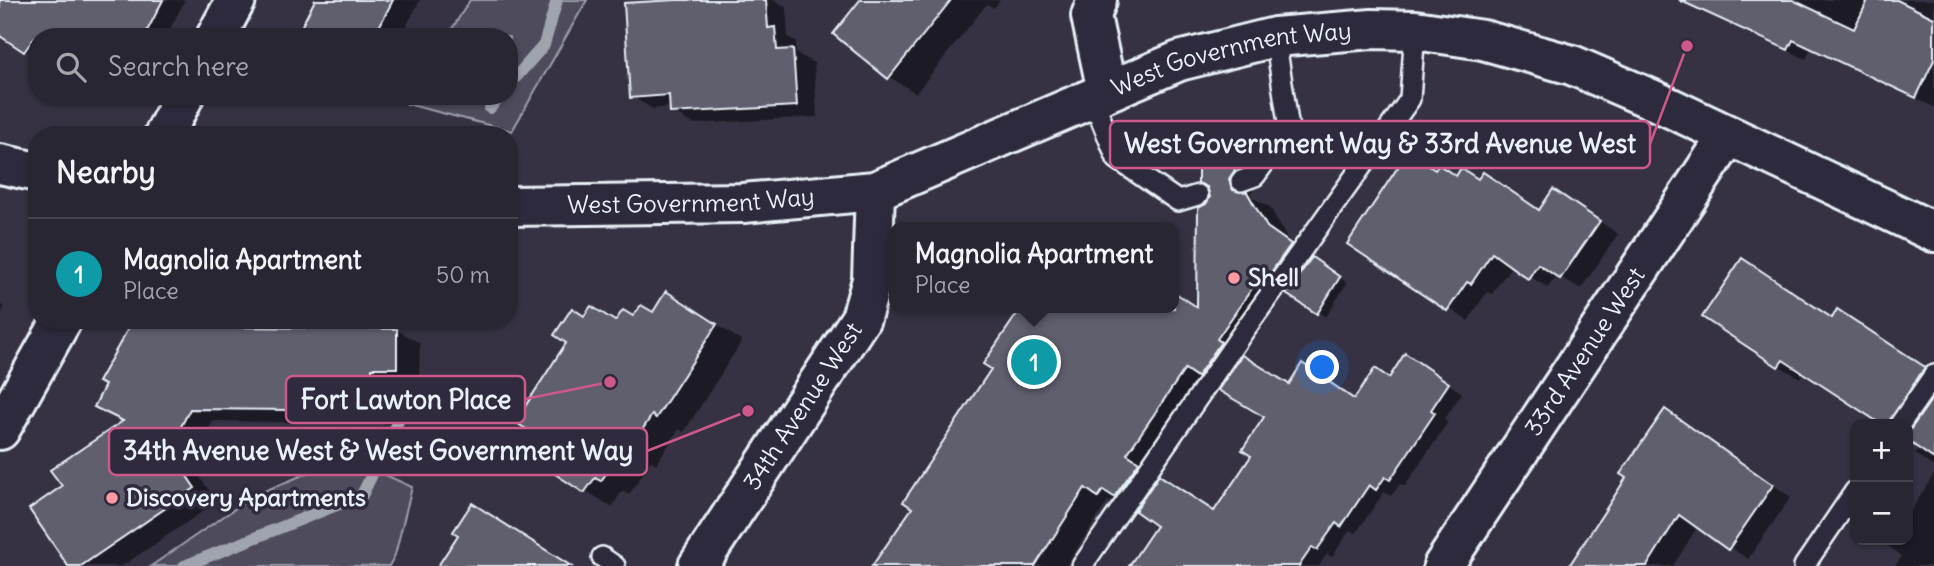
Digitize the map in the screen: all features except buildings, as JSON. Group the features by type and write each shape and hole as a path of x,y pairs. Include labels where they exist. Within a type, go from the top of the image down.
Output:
{"main road":[{"path":"221,28 236,0"},
{"path":"1097,0 1091,16 1099,94"},
{"name":"West Government Way","path":"518,206 743,203 875,191 1180,61 1275,37 1373,29 1415,30 1495,43 1572,65 1934,232"},
{"path":"169,126 179,105"},
{"name":"33rd Avenue West","path":"1443,566 1728,136"},
{"path":"0,164 28,170"},
{"name":"34th Avenue West","path":"698,566 861,318 872,280 875,191"},
{"path":"0,430 57,329"}],"lane":[{"path":"1082,566 1241,335 1410,99 1415,30"},
{"path":"1241,181 1255,176 1289,129 1275,37"},
{"path":"1099,94 1117,159 1178,201 1198,195"},
{"path":"1903,419 1934,375"},
{"path":"1804,566 1850,498"}],"shaded area":[{"path":"470,0 587,0 515,126 493,126 411,105 518,105 518,28 453,28"},
{"path":"346,457 412,487 395,555 389,566 151,566 255,495"}],"waterway":[{"path":"518,75 544,45 557,0"},
{"path":"184,566 362,495 417,382"}],"place":[{"name":"West Government Way & 33rd Avenue West","path":"1687,46"},
{"name":"Shell","path":"1234,278"},
{"name":"Magnolia Apartment","path":"1034,362"},
{"name":"Fort Lawton Place","path":"610,382"},
{"name":"34th Avenue West & West Government Way","path":"748,411"},
{"name":"Discovery Apartments","path":"112,498"}]}
